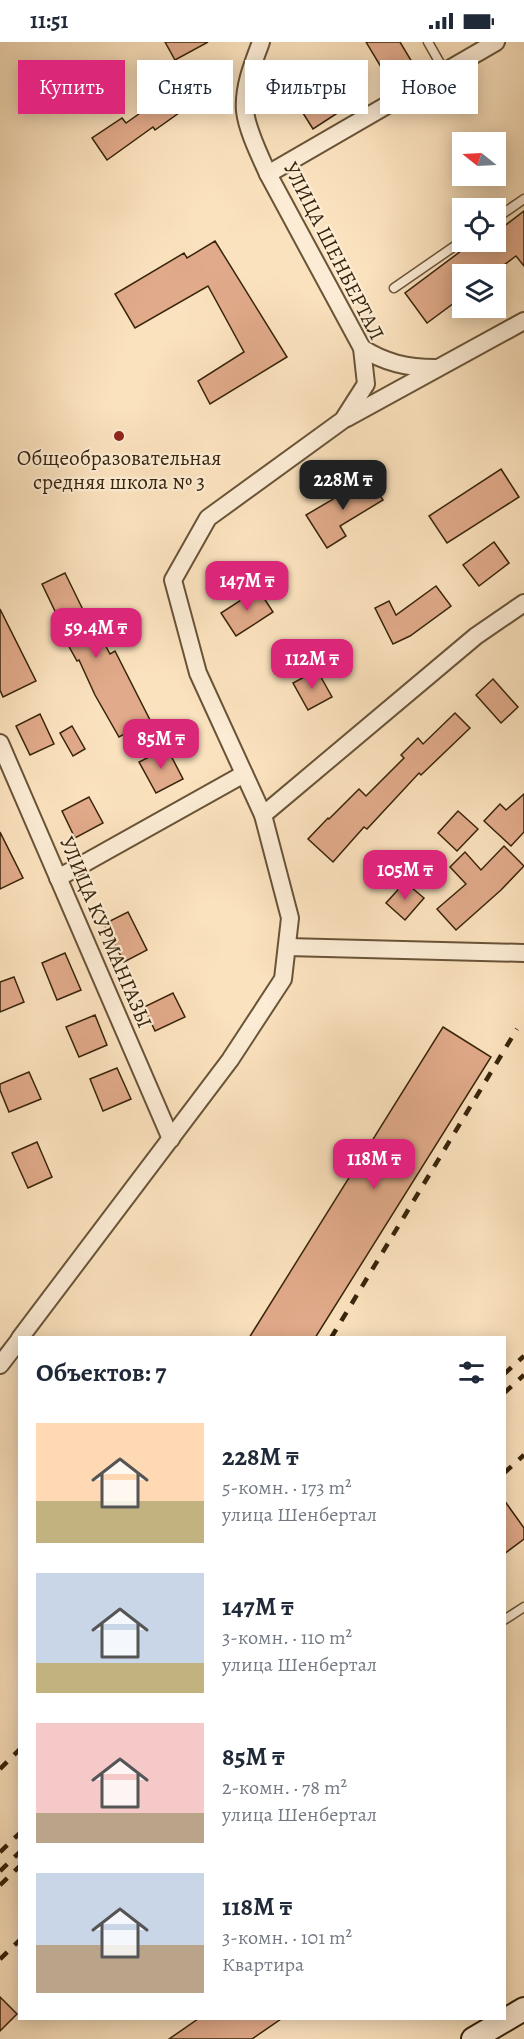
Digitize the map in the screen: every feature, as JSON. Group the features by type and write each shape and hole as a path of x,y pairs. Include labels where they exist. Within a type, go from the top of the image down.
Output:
{"main road":[{"path":"506,2020 524,2009"},
{"path":"473,2039 505,2020"}],"street":[{"name":"УЛИЦА ШЕНБЕРТАЛ","path":"22,1336 230,1060 283,979 290,918 263,815 198,673 173,580 208,518 343,420 366,384 362,348 268,174 257,150 245,111 249,75 261,42"},
{"path":"465,60 496,42"},
{"path":"268,174 380,109"},
{"path":"343,420 524,321"},
{"path":"362,348 377,358 395,364 414,368 438,368"},
{"path":"263,815 476,636 524,603"},
{"name":"УЛИЦА КУРМАНГАЗЫ","path":"0,743 171,1139"},
{"path":"58,878 244,774"},
{"path":"287,947 524,953"},
{"name":"УЛИЦА ШЕНБЕРТАЛ","path":"0,1365 18,1341"}],"lane":[{"path":"428,42 438,60"},
{"path":"506,211 524,199"},
{"path":"394,288 452,248"},
{"path":"506,1619 524,1607"}],"building":[{"path":"165,42 208,42 175,60"},
{"path":"366,42 400,42 411,60 380,60 380,65"},
{"path":"139,114 177,114 155,130 153,127 107,160 92,138 122,118 126,123"},
{"path":"304,114 336,114 313,129"},
{"path":"524,211 524,266 516,256 505,264 452,264 452,304 427,323 405,293 460,252 506,252 506,225"},
{"name":"Общеобразовательная средняя школа № 3","path":"215,241 287,357 210,404 198,381 244,352 208,286 135,328 115,294 184,253 187,258"},
{"path":"501,469 519,497 447,543 429,516"},
{"path":"369,478 383,500 340,526 346,536 327,548 306,515"},
{"path":"494,542 509,563 479,586 463,565"},
{"path":"65,573 88,620 91,618 110,654 115,651 150,720 119,737 95,695 79,660 77,661 62,634 65,632 42,584"},
{"path":"436,586 451,606 410,636 393,644 375,608 389,601 396,615"},
{"path":"258,589 273,612 236,636 221,613"},
{"path":"0,609 36,681 3,697 0,690"},
{"path":"317,670 332,697 308,710 293,683"},
{"path":"493,679 518,707 501,723 476,695"},
{"path":"455,713 470,728 421,775 419,773 367,829 364,827 333,862 308,839 359,789 366,796 404,758 401,755 418,738 423,744"},
{"path":"40,714 54,744 30,755 16,726"},
{"path":"72,726 85,749 73,756 60,733"},
{"path":"167,748 183,779 156,793 139,762"},
{"path":"524,794 524,832 511,846 484,821 500,804 506,810"},
{"path":"89,797 103,823 75,838 62,811"},
{"path":"458,811 478,829 457,851 438,833"},
{"path":"0,832 23,878 0,889"},
{"path":"504,846 524,866 456,930 437,909 466,884 450,867 465,852 481,870"},
{"path":"405,882 424,898 405,920 386,903"},
{"path":"128,912 147,950 124,962 104,924"},
{"path":"65,953 81,990 57,1000 42,963"},
{"path":"14,977 24,1002 0,1012 0,982"},
{"path":"173,993 185,1017 155,1031 144,1007"},
{"path":"95,1015 107,1045 79,1057 66,1027"},
{"path":"443,1027 491,1057 316,1336 250,1336"},
{"path":"117,1068 131,1099 103,1111 90,1079"},
{"path":"29,1072 41,1099 9,1112 0,1090 0,1084"},
{"path":"37,1142 52,1177 28,1188 12,1153"},
{"path":"506,1503 524,1528 524,1539 506,1552"},
{"path":"0,1997 17,2014 0,2031"},
{"path":"197,2020 280,2020 252,2039 169,2039"}],"railway":[{"path":"332,1336 517,1029"},
{"path":"506,1372 524,1356"},
{"path":"506,1391 524,1375"},
{"path":"506,1471 524,1455"},
{"path":"0,1769 18,1751"},
{"path":"0,1852 18,1835"},
{"path":"0,1871 18,1854"},
{"path":"0,1885 18,1868"},
{"path":"0,1959 18,1942"}],"place":[{"name":"Общеобразовательная средняя школа № 3","path":"119,436"}]}
